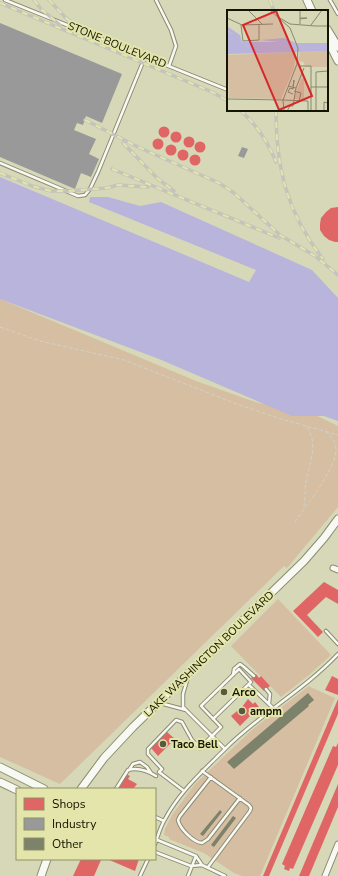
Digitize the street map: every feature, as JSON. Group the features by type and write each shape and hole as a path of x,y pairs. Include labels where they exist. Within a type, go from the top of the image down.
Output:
{"main road":[{"path":"308,0 312,10"},
{"path":"308,0 315,10"},
{"path":"328,31 338,48"},
{"path":"328,41 338,61"},
{"name":"LAKE WASHINGTON BOULEVARD","path":"82,788 104,758 189,672 304,561 338,519"},
{"path":"0,768 42,788"},
{"path":"0,782 16,790"},
{"path":"41,876 47,860"}],"street":[{"path":"324,876 338,844"}],"lane":[{"name":"STONE BOULEVARD","path":"5,0 227,90"},
{"path":"156,0 171,30 176,46 169,66"},
{"path":"330,0 338,14"},
{"path":"0,163 78,196 85,195 90,189 98,172 145,56"},
{"path":"326,631 338,644"},
{"path":"202,865 196,856 156,839 164,821 184,791 202,770 241,733 323,669 338,654"},
{"path":"233,676 234,668 240,664 254,676"},
{"path":"184,791 159,772 162,769 148,754 148,749 176,720 182,722 192,740 200,748 222,727 213,719 201,706 240,670 251,682 213,719"},
{"path":"189,672 182,700 183,707 225,749"},
{"path":"249,685 274,708"},
{"path":"266,689 270,694 269,703"},
{"path":"158,703 164,703 186,710"},
{"path":"117,788 133,764 140,762 156,776"},
{"path":"128,770 144,770 152,773"},
{"path":"202,770 250,805 251,808 208,867"},
{"path":"211,777 178,820 182,828 198,842 202,843 208,840 240,798"},
{"path":"156,817 164,821"},
{"path":"156,852 191,866 202,865 208,867 225,876"},
{"path":"188,876 196,856"},
{"path":"140,876 148,860"}],"path":[{"path":"0,327 40,341 124,360 234,403 278,418 338,435"},
{"path":"304,509 306,482 313,447 312,434 305,425"},
{"path":"295,522 331,469 335,457 336,451 334,441 325,431"}],"shaded area":[{"path":"0,177 249,282 256,270 89,202 90,197 108,197 140,206 161,202 312,270 338,298 338,421 324,416 292,416 159,359 0,299"},
{"path":"0,299 196,381 258,403 303,409 338,426 338,507 287,568 284,566 60,784 0,757"},
{"path":"278,599 331,655 281,697 231,646"},
{"path":"309,686 335,698 260,876 242,876 234,873 204,853 169,839 169,837 164,835 165,829 172,815 195,784 253,729"}],"building: Shops":[{"path":"162,127 166,127 168,128 168,136 162,137 159,134 159,130"},
{"path":"174,132 178,132 180,133 180,141 174,142 171,139 171,135"},
{"path":"187,137 191,137 193,138 193,146 187,147 184,144 184,140"},
{"path":"156,139 160,139 162,140 162,148 156,149 153,146 153,142"},
{"path":"198,142 202,142 204,143 204,151 198,152 195,149 195,145"},
{"path":"169,145 173,145 175,146 175,154 169,155 166,152 166,148"},
{"path":"181,150 185,150 187,151 187,159 181,160 178,157 178,153"},
{"path":"193,155 197,155 199,156 199,164 193,165 190,162 190,158"},
{"path":"338,207 338,242 335,242 324,236 320,230 320,224 321,218 326,212 331,208"},
{"path":"324,582 338,590 338,604 326,597 307,615 323,632 318,637 293,611"},
{"path":"256,674 259,678 261,676 270,686 264,691 251,678"},
{"path":"332,676 338,679 338,695 325,690"},
{"path":"248,699 253,704 255,702 259,707 240,726 231,716 242,707"},
{"path":"338,699 338,714 269,876 263,876"},
{"name":"Taco Bell","path":"167,732 175,739 158,756 151,748"},
{"path":"338,743 338,765 293,869 290,868 289,871 284,869 285,866 282,864 333,746 336,747"},
{"path":"126,774 130,776 128,779 137,784 134,788 118,788"},
{"path":"338,784 338,807 309,876 299,876"},
{"path":"81,860 101,860 94,876 73,876"},
{"path":"109,860 139,860 135,871"}],"building: Industry":[{"path":"0,23 122,74 102,123 86,116 83,125 77,123 74,130 96,139 89,154 99,159 91,177 81,173 75,189 0,157"},
{"path":"242,147 248,149 244,158 238,156"}],"building: Other":[{"path":"308,693 314,700 308,705 309,706 234,769 227,762"},
{"path":"220,810 222,812 203,836 200,834"},
{"path":"233,816 236,818 214,847 211,845"}],"railway":[{"path":"34,0 41,9 60,25"},
{"path":"49,0 66,18 91,37"},
{"path":"270,0 274,10"},
{"path":"0,3 212,92 227,100"},
{"path":"241,111 261,134 276,162"},
{"path":"276,111 278,151 286,189 300,224 323,259"},
{"path":"85,120 138,147 219,183 234,193 280,235 315,256 338,275"},
{"path":"123,143 157,178 174,191"},
{"path":"112,169 279,238"},
{"path":"0,173 32,186 51,191 107,188 118,185 148,187"}],"place":[{"name":"Arco","path":"224,692"},
{"name":"ampm","path":"242,711"},
{"name":"Taco Bell","path":"163,744"}]}
